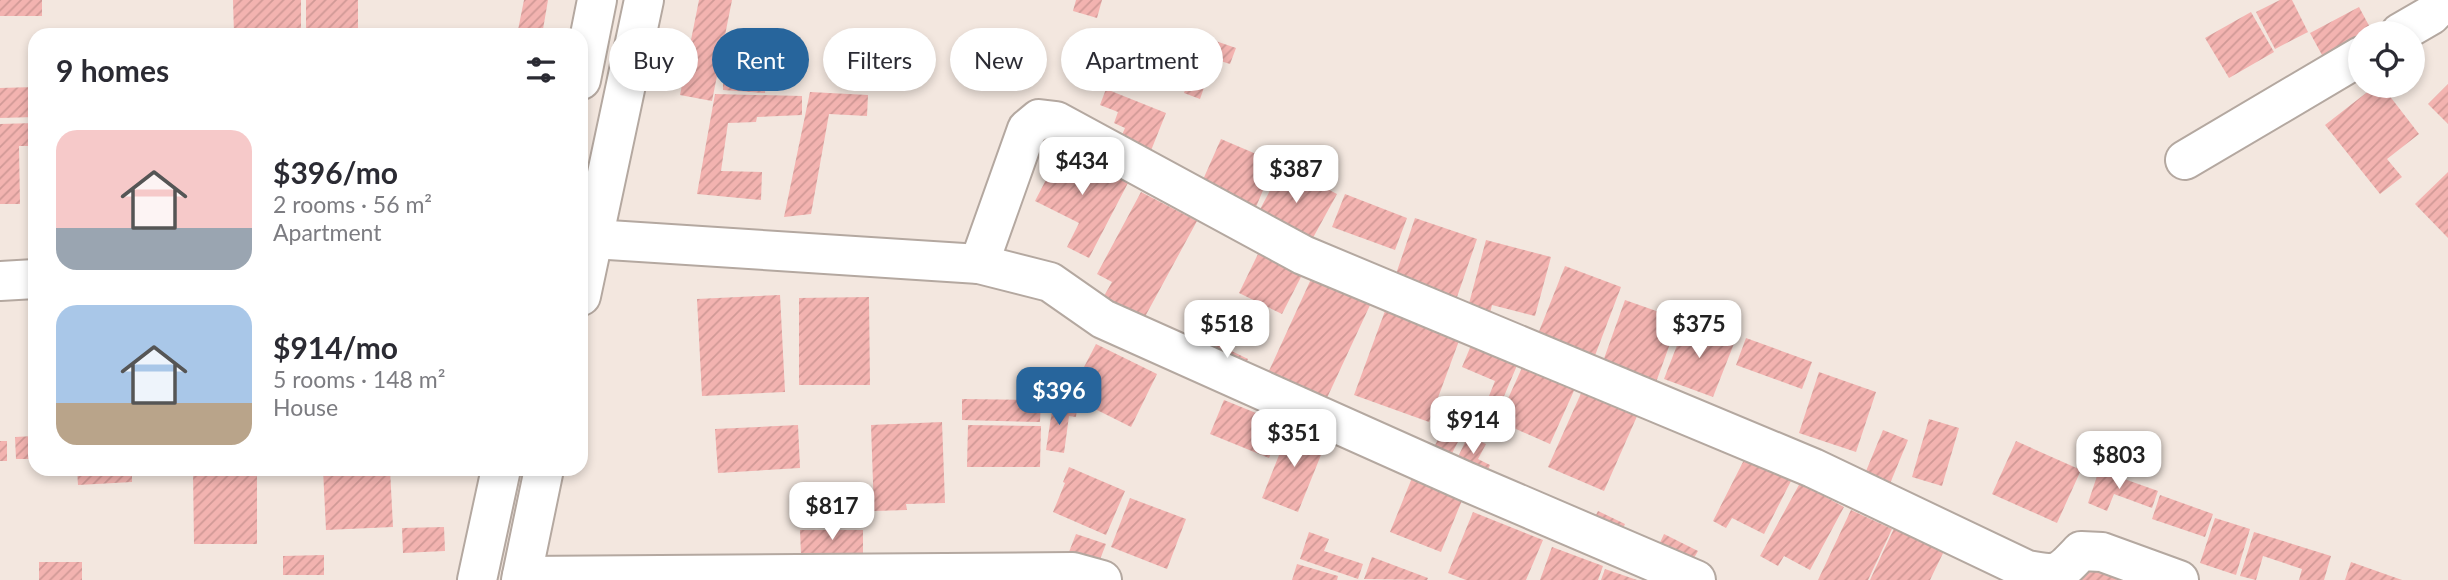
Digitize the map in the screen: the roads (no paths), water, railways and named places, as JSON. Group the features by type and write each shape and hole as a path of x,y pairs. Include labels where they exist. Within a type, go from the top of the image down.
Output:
{"street":[{"path":"588,45 597,0"},
{"path":"588,263 644,0"},
{"path":"2421,21 2431,15 2445,0"},
{"path":"2185,160 2348,64"},
{"path":"979,264 1027,129 1039,119 1056,121 1303,255 1813,468 2027,570 2051,575 2063,570 2081,551 2102,552 2179,580"},
{"path":"593,239 979,264 1050,282 1103,319 1465,481 1696,580"},
{"path":"0,281 28,279"},
{"path":"477,580 499,476"},
{"path":"543,476 521,578 1073,572 1102,580"}]}
